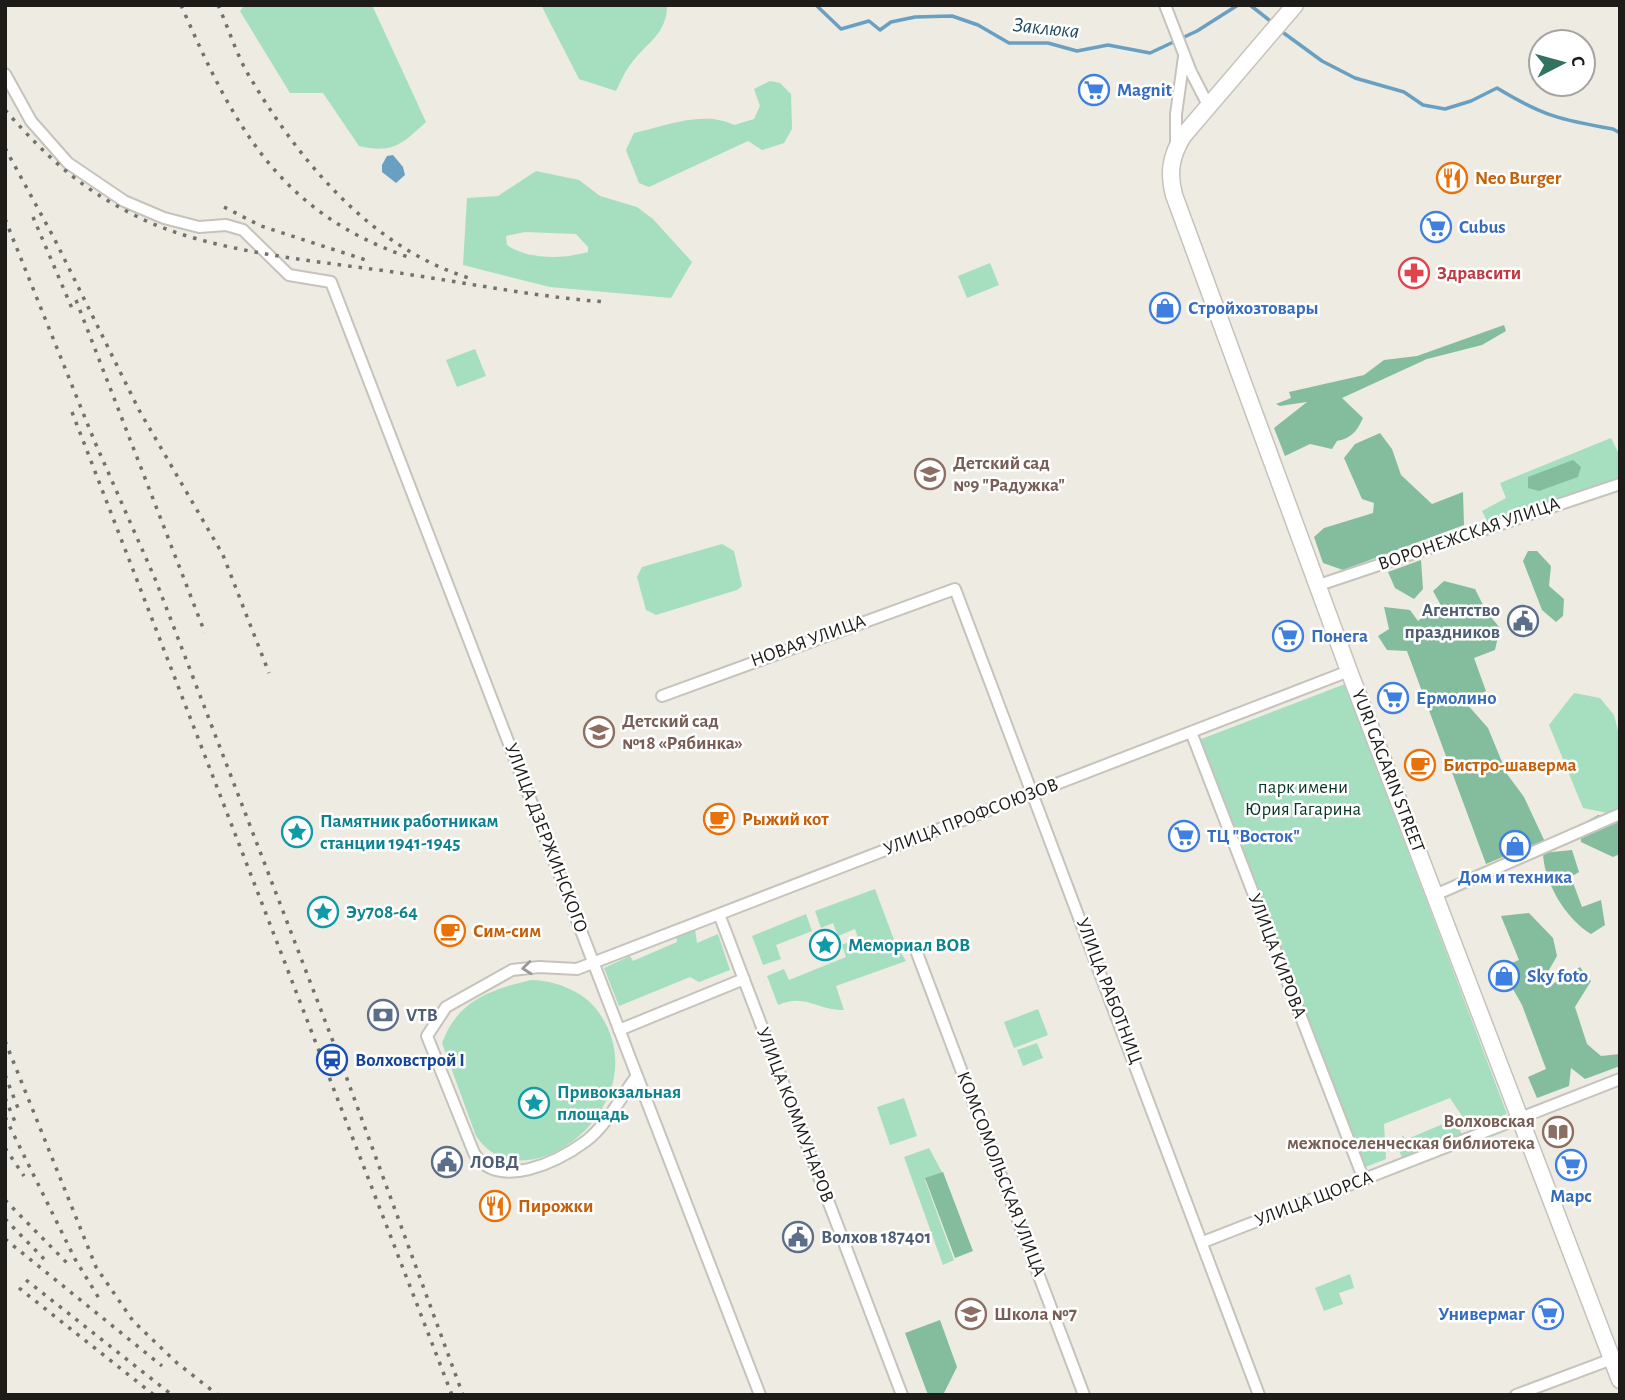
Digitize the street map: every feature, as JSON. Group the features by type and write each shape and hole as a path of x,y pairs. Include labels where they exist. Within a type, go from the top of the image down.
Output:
{"main road":[{"path":"1174,154 1209,107 1292,8"},
{"name":"YURI GAGARIN STREET","path":"1174,154 1170,181 1189,243 1349,671 1616,1358 1620,1380"}],"street":[{"path":"1165,5 1209,107"},
{"path":"1174,154 1184,54"},
{"name":"УЛИЦА ДЗЕРЖИНСКОГО","path":"5,74 31,121 68,163 124,201 164,218 199,227 226,225 243,230 289,275 331,282 760,1395"},
{"name":"ВОРОНЕЖСКАЯ УЛИЦА","path":"1319,585 1620,484"},
{"name":"НОВАЯ УЛИЦА","path":"662,696 956,589"},
{"name":"УЛИЦА РАБОТНИЦ","path":"956,589 1259,1395"},
{"name":"УЛИЦА ПРОФСОЮЗОВ","path":"594,963 1349,671"},
{"name":"УЛИЦА КИРОВА","path":"1191,732 1364,1180"},
{"path":"1435,895 1620,814"},
{"name":"УЛИЦА КОММУНАРОВ","path":"719,914 902,1395"},
{"name":"КОМСОМОЛЬСКАЯ УЛИЦА","path":"917,953 1084,1395"},
{"path":"594,963 577,969 540,967 512,970 446,1007 427,1036 478,1160 508,1171 543,1166 587,1140 636,1077"},
{"path":"619,1030 744,979"},
{"name":"УЛИЦА ЩОРСА","path":"1203,1242 1620,1079"},
{"path":"1516,1395 1616,1358"}],"green space":[{"path":"245,5 372,5 426,122 403,141 389,148 359,146 323,93 290,93 240,11"},
{"path":"541,5 667,5 660,30 630,64 616,91 579,79"},
{"path":"770,81 780,83 791,94 792,129 784,143 762,150 748,141 649,187 639,183 626,150 634,133 697,119 734,125 754,119 760,106 754,89"},
{"path":"536,171 579,180 600,196 637,207 653,219 692,262 671,298 550,287 463,265 467,198 498,196","holes":["525,232 576,234 588,247 588,252 557,257 536,256 516,250 507,245 506,236"]},
{"path":"990,263 999,285 967,298 958,276"},
{"path":"1504,325 1506,331 1482,345 1427,359 1342,398 1363,418 1359,427 1347,438 1337,441 1332,449 1310,444 1285,456 1274,428 1307,402 1280,406 1276,404 1291,398 1289,392 1364,375 1384,360 1417,356"},
{"path":"475,349 486,376 457,387 446,360"},
{"path":"1380,433 1392,449 1401,475 1432,504 1463,492 1464,525 1343,570 1323,563 1314,537 1324,528 1373,513 1374,503 1362,499 1344,458 1355,444"},
{"path":"1611,438 1620,456 1620,481 1487,521 1482,511 1506,498 1500,483"},
{"path":"1573,460 1581,467 1578,477 1539,491 1528,488 1528,477"},
{"path":"722,544 734,551 742,586 737,590 656,615 646,610 637,577 642,567"},
{"path":"1528,551 1537,551 1551,566 1549,586 1564,599 1563,616 1556,622 1542,610 1523,561"},
{"path":"1421,560 1423,589 1414,599 1395,588 1388,572"},
{"path":"1444,581 1475,589 1486,611 1500,628 1495,650 1474,658 1486,691 1466,703 1488,728 1507,774 1524,797 1545,842 1525,847 1518,835 1503,842 1505,856 1486,864 1407,651 1387,650 1378,636 1389,629 1384,607 1410,610 1418,621 1431,610 1444,611 1433,591"},
{"name":"парк имени Юрия Гагарина","path":"1345,684 1507,1114 1470,1128 1450,1098 1384,1124 1386,1159 1363,1168 1196,741"},
{"path":"1574,693 1600,698 1614,715 1620,739 1620,808 1608,813 1583,808 1549,725"},
{"path":"1598,815 1620,817 1620,854 1613,857 1581,842 1580,825"},
{"path":"1572,850 1579,872 1571,877 1582,907 1601,900 1605,925 1591,934 1565,910 1552,888 1544,864 1543,853"},
{"path":"875,889 896,945 906,961 836,986 844,1010 797,1001 778,1005 767,976 784,969 789,980 846,957 842,945 858,938 855,929 838,936 833,923 821,928 815,911"},
{"path":"1529,913 1553,938 1557,956 1545,977 1551,985 1580,967 1591,981 1575,1007 1587,1044 1601,1056 1620,1054 1620,1066 1585,1079 1571,1068 1569,1086 1537,1098 1528,1077 1546,1069 1522,1005 1509,982 1513,979 1507,965 1519,960 1501,916"},
{"path":"806,914 812,931 776,945 781,959 763,965 752,936"},
{"path":"695,929 697,943 718,934 730,970 699,982 690,977 619,1006 604,968 630,956 633,961 677,942 676,935"},
{"path":"531,980 549,982 576,992 597,1010 613,1045 614,1078 602,1109 580,1135 554,1153 525,1160 498,1156 476,1136 442,1043 457,1016 477,999"},
{"path":"1038,1009 1048,1035 1014,1048 1004,1022"},
{"path":"1037,1043 1043,1058 1023,1066 1017,1050"},
{"path":"904,1098 917,1136 890,1145 877,1107"},
{"path":"1447,1117 1456,1123 1462,1134 1402,1158 1397,1145 1403,1135 1405,1140 1443,1124 1442,1120"},
{"path":"929,1148 943,1174 925,1180 954,1260 943,1265 904,1157"},
{"path":"943,1172 973,1251 955,1258 925,1178"},
{"path":"1350,1274 1354,1288 1339,1293 1343,1304 1324,1311 1315,1288"},
{"path":"940,1320 957,1367 943,1395 928,1395 905,1333"}],"water":[{"path":"393,155 403,167 405,175 396,183 382,172 387,156"}],"waterway":[{"name":"Заклюка","path":"816,5 841,29 869,21 880,30 891,22 915,17 952,16 978,25 1009,43 1048,43 1077,51 1108,45 1150,53 1197,31 1238,5"},
{"name":"Заклюка","path":"1250,5 1273,23"},
{"name":"Заклюка","path":"1281,31 1322,61 1355,78 1404,92 1423,105 1445,109 1471,101 1497,88 1553,116 1613,129 1620,133"}],"railway":[{"path":"181,5 220,88 265,159 293,189 325,215 363,238 408,257"},
{"path":"218,5 251,79 316,171 342,199 401,246 434,264 469,278"},
{"path":"5,110 35,143 80,182 115,205 166,229 233,248 304,260 531,294 606,302"},
{"path":"5,148 54,238 139,410 223,555 269,673"},
{"path":"224,207 261,226 369,261"},
{"path":"33,217 74,313"},
{"path":"5,219 94,440 156,581 339,1057 463,1395"},
{"path":"76,300 205,633"},
{"path":"72,412 452,1395"},
{"path":"5,1041 96,1267 133,1321 177,1363 218,1395"},
{"path":"5,1075 18,1108"},
{"path":"5,1098 16,1124"},
{"path":"5,1117 75,1259 100,1300"},
{"path":"5,1148 24,1176"},
{"path":"5,1200 67,1263"},
{"path":"5,1219 44,1259"},
{"path":"5,1239 162,1366"},
{"path":"26,1280 172,1395"},
{"path":"19,1288 154,1395"}],"place":[{"name":"Magnit","path":"1094,90"},
{"name":"Neo Burger","path":"1452,178"},
{"name":"Cubus","path":"1436,227"},
{"name":"Здравсити","path":"1414,273"},
{"name":"Стройхозтовары","path":"1165,308"},
{"name":"Детский cад №9 \"Радужка\"","path":"930,474"},
{"name":"Агентство праздников","path":"1523,621"},
{"name":"Понега","path":"1288,636"},
{"name":"Ермолино","path":"1393,698"},
{"name":"Детский сад №18 «Рябинка»","path":"599,732"},
{"name":"Бистро-шаверма","path":"1420,765"},
{"name":"Рыжий кот","path":"719,819"},
{"name":"Памятник работникам станции 1941-1945","path":"297,832"},
{"name":"ТЦ \"Восток\"","path":"1184,836"},
{"name":"Дом и техника","path":"1515,846"},
{"name":"Эу708-64","path":"323,912"},
{"name":"Сим-сим","path":"450,931"},
{"name":"Мемориал ВОВ","path":"825,945"},
{"name":"Sky foto","path":"1504,976"},
{"name":"VTB","path":"383,1015"},
{"name":"Волховстрой I","path":"332,1060"},
{"name":"Привокзальная площадь","path":"534,1103"},
{"name":"Волховская межпоселенческая библиотека","path":"1558,1132"},
{"name":"ЛОВД","path":"447,1162"},
{"name":"Марс","path":"1571,1165"},
{"name":"Пирожки","path":"495,1206"},
{"name":"Волхов 187401","path":"798,1237"},
{"name":"Школа №7","path":"971,1314"},
{"name":"Универмаг","path":"1548,1314"}]}
